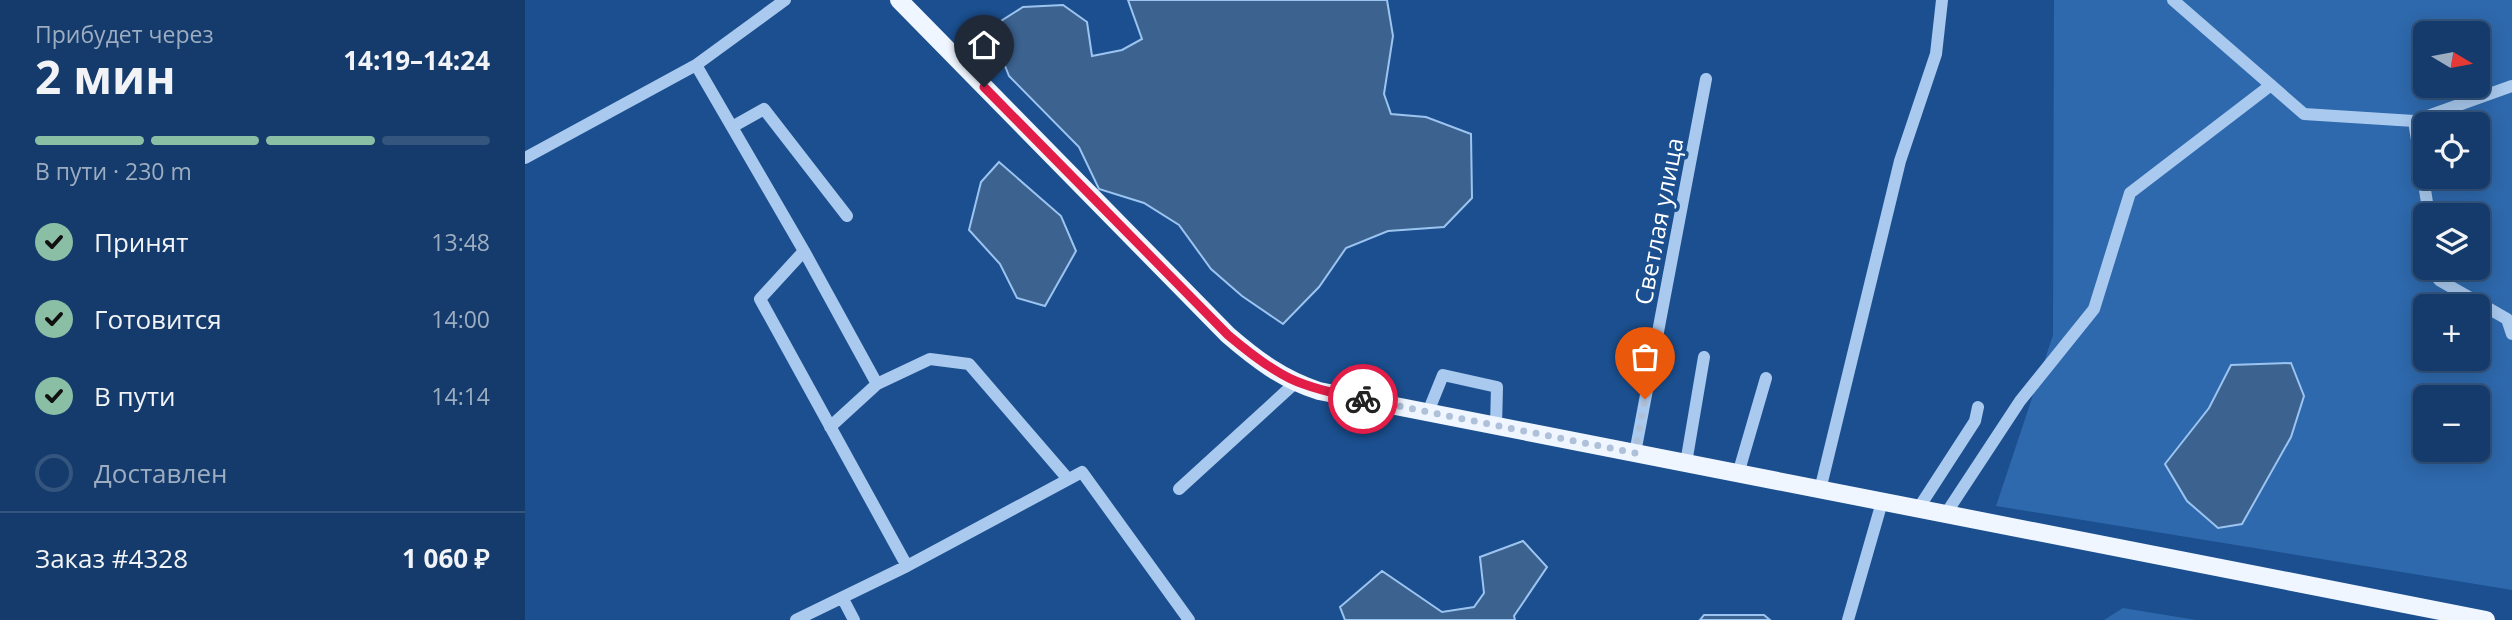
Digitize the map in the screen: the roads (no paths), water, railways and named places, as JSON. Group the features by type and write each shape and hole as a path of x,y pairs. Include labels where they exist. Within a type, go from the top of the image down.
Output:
{"main road":[{"path":"899,0 1228,335 1269,369 1295,383 1319,391 2486,620"}],"lane":[{"path":"525,158 696,65 785,0"},
{"path":"1820,490 1900,160 1936,54 1942,0"},
{"path":"2173,0 2304,114 2413,121"},
{"path":"696,65 804,251 877,384"},
{"name":"Светлая улица","path":"1635,453 1706,79"},
{"path":"1945,515 2020,401 2094,309 2130,193 2270,85"},
{"path":"2439,112 2512,86"},
{"path":"732,127 764,109 847,216"},
{"path":"804,251 760,299 907,566"},
{"path":"2439,280 2510,316 2512,334"},
{"path":"1686,463 1704,357"},
{"path":"830,427 877,384 930,359 969,364 1068,480"},
{"path":"1428,412 1443,375 1497,387 1496,426"},
{"path":"1738,474 1766,378"},
{"path":"1179,489 1295,383"},
{"path":"1917,509 1975,421 1978,407"},
{"path":"796,620 907,566 1082,472 1189,620"},
{"path":"1848,620 1882,502"},
{"path":"843,599 854,620"}]}
